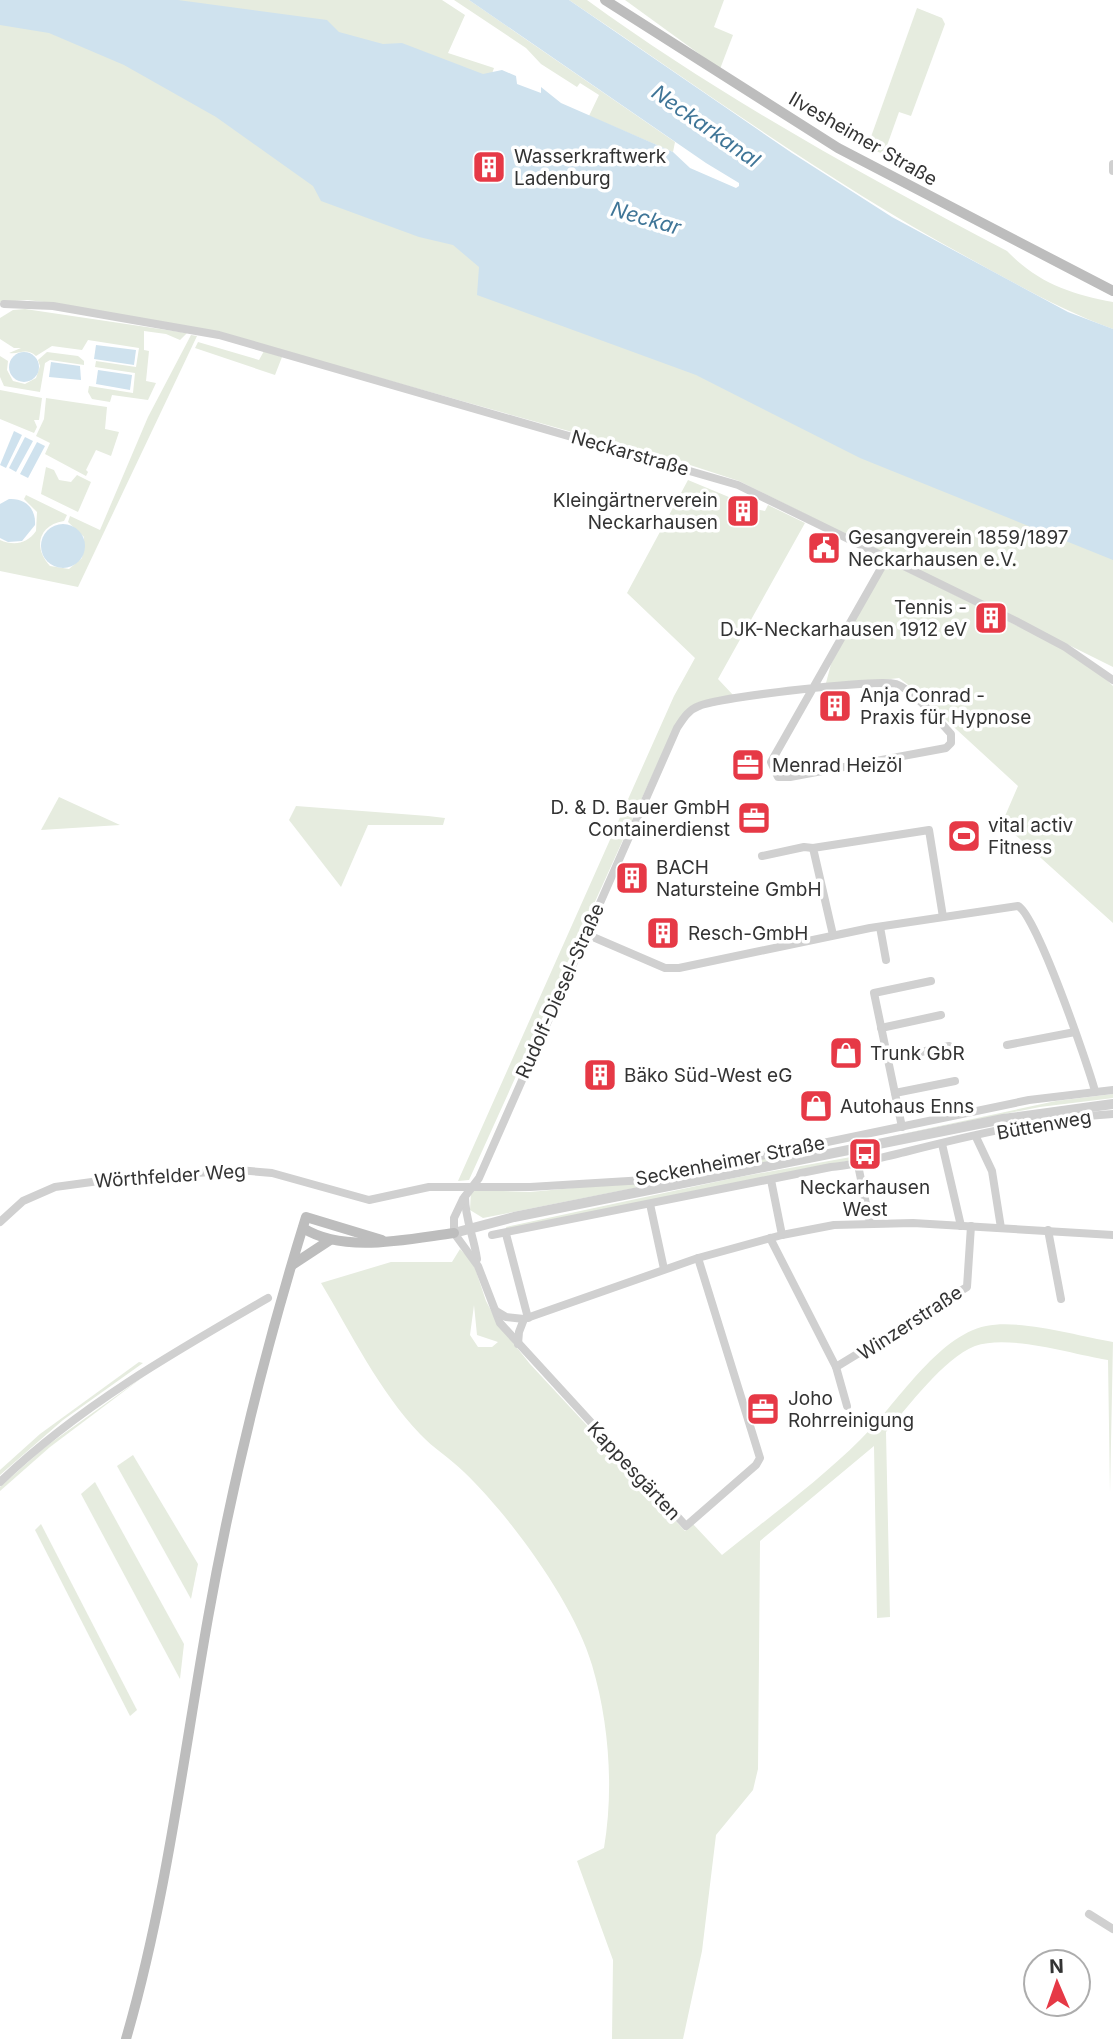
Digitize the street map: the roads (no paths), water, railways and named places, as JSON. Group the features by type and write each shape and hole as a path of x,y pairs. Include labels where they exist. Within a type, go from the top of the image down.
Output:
{"main road":[{"name":"Ilvesheimer Straße","path":"605,0 838,148 1113,291"},
{"path":"304,1223 330,1240 356,1243 454,1233"},
{"path":"304,1223 382,1240"},
{"path":"126,2039 166,1878 209,1616 235,1482 304,1223"},
{"path":"292,1265 330,1240"}],"street":[{"path":"1113,164 1113,171"},
{"name":"Neckarstraße","path":"4,304 44,305 194,331 738,485 888,556 1065,647 1113,680"},
{"path":"815,688 888,556"},
{"name":"Rudolf-Diesel-Straße","path":"454,1233 454,1218 472,1185 479,1178 677,729 689,712 707,703 815,688 897,685 945,726 951,734 951,743 946,748 778,777 771,762 815,688"},
{"path":"762,856 804,847 813,848 929,830 943,917"},
{"path":"813,848 833,936"},
{"path":"586,934 664,968 995,907 1023,908 1075,1032 1095,1091"},
{"path":"880,927 886,960"},
{"path":"902,1126 874,993 930,981"},
{"path":"881,1028 941,1015"},
{"path":"1007,1045 1075,1032"},
{"path":"888,1059 949,1046"},
{"path":"895,1093 955,1081"},
{"name":"Seckenheimer Straße","path":"472,1185 530,1187 645,1180 1028,1100 1113,1090"},
{"path":"454,1233 514,1217 1003,1119 1113,1104"},
{"name":"Büttenweg","path":"492,1235 831,1167 859,1165 976,1137 1113,1114"},
{"name":"Büttenweg","path":"976,1137 992,1171 1001,1211 1001,1228"},
{"path":"942,1144 961,1226"},
{"path":"859,1165 870,1223"},
{"name":"Wörthfelder Weg","path":"0,1222 31,1196 71,1184 238,1170 288,1177 350,1196 378,1199 417,1188 463,1188 472,1185"},
{"path":"771,1180 782,1235"},
{"path":"465,1197 466,1220 470,1229"},
{"path":"650,1204 664,1269"},
{"path":"496,1311 506,1317 526,1319 698,1258 782,1235 834,1225 870,1223 971,1226 1113,1235"},
{"name":"Winzerstraße","path":"836,1367 967,1287 971,1226"},
{"name":"Kappesgärten","path":"470,1229 478,1266 500,1323 686,1526 756,1465 760,1458 698,1258"},
{"path":"1048,1230 1061,1300"},
{"name":"Kappesgärten","path":"454,1233 478,1266"},
{"path":"506,1234 526,1319 519,1332 518,1344"},
{"name":"Winzerstraße","path":"770,1238 836,1367 847,1406"},
{"path":"0,1482 93,1406 149,1368 268,1298"},
{"path":"1089,1914 1113,1929"}],"water":[{"path":"0,0 178,0 327,20 339,32 383,44 402,43 483,74 502,70 516,76 517,84 541,93 541,87 561,103 673,152 690,168 736,188 739,186 739,183 469,0 569,0 792,153 892,217 1068,312 1113,329 1113,560 860,458 696,375 477,295 479,267 453,245 419,237 321,201 313,186 216,117 124,65 49,33 0,25"},
{"path":"96,345 136,350 134,365 94,359"},
{"path":"24,352 30,353 38,361 38,373 30,381 24,382 18,381 10,373 9,367 10,361 18,353"},
{"path":"51,362 80,366 81,380 49,377"},
{"path":"98,370 132,375 130,390 96,384"},
{"path":"14,431 22,435 6,468 0,465"},
{"path":"25,437 33,441 16,472 9,468"},
{"path":"37,442 45,446 28,478 20,474"},
{"path":"9,499 25,503 34,514 35,525 22,541 8,542 0,538 0,504"},
{"path":"63,524 78,531 85,546 78,561 63,568 48,561 41,546 48,531"}],"place":[{"name":"Wasserkraftwerk Ladenburg","path":"489,167"},
{"name":"Kleingärtnerverein Neckarhausen","path":"743,511"},
{"name":"Gesangverein 1859/1897 Neckarhausen e.V.","path":"824,548"},
{"name":"Tennis - DJK-Neckarhausen 1912 eV","path":"991,618"},
{"name":"Anja Conrad - Praxis für Hypnose","path":"835,706"},
{"name":"Menrad Heizöl","path":"748,765"},
{"name":"D. & D. Bauer GmbH Containerdienst","path":"754,818"},
{"name":"vital activ Fitness","path":"964,836"},
{"name":"BACH Natursteine GmbH","path":"632,878"},
{"name":"Resch-GmbH","path":"663,933"},
{"name":"Trunk GbR","path":"846,1053"},
{"name":"Bäko Süd-West eG","path":"600,1075"},
{"name":"Autohaus Enns","path":"816,1106"},
{"name":"Neckarhausen West","path":"865,1154"},
{"name":"Joho Rohrreinigung","path":"763,1409"}],"water label":[{"name":"Neckarkanal","path":"706,126"},
{"name":"Neckar","path":"646,218"}]}
